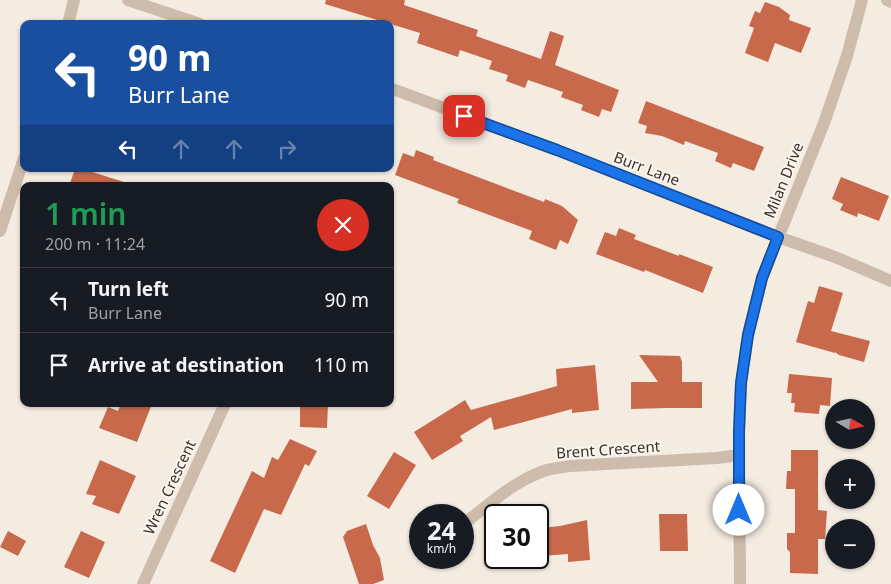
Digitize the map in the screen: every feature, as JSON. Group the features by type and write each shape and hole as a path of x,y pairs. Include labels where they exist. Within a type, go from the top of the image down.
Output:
{"street":[{"path":"69,20 74,0"},
{"path":"128,0 188,20"},
{"name":"Milan Drive","path":"740,584 739,455 741,383 748,335 762,278 824,123 847,56 862,0"},
{"path":"887,0 891,2"},
{"name":"Burr Lane","path":"394,89 557,150 778,237 835,257 891,281"},
{"path":"0,231 20,170"},
{"name":"Wren Crescent","path":"143,584 224,407"},
{"name":"Brent Crescent","path":"474,516 505,491 525,479 547,470 570,466 717,458 739,455"}],"building":[{"path":"326,0 405,0 404,5 478,30 476,36 541,59 550,31 564,36 555,65 619,90 611,112 602,109 599,117 581,110 583,105 561,97 563,92 528,80 525,88 506,81 508,75 489,69 492,61 460,50 458,57 417,43 420,33 394,25 394,20 377,20 325,4"},
{"path":"765,2 779,7 790,15 789,20 811,28 801,53 775,43 768,62 745,53 754,28 749,26 755,11 760,13"},
{"path":"646,101 764,147 754,171 733,163 731,168 715,161 718,153 685,141 684,145 662,136 645,133 647,126 638,123"},
{"path":"416,150 434,157 433,160 544,202 545,199 562,206 578,220 568,244 560,240 556,250 529,239 532,231 457,203 459,199 395,175 403,153 414,157"},
{"path":"74,172 92,172 124,182 70,182"},
{"path":"841,177 889,196 879,221 858,213 857,217 840,210 843,204 832,199"},
{"path":"619,228 636,235 634,239 713,267 703,293 645,270 644,272 596,254 605,232 616,236"},
{"path":"819,286 843,293 831,331 870,341 864,362 796,342 808,301 814,303"},
{"path":"639,355 680,356 682,362 682,382 702,382 702,408 631,409 631,382 658,382"},
{"path":"595,365 599,410 572,413 572,409 494,430 491,417 460,436 463,441 432,460 414,432 465,400 471,410 557,386 556,369"},
{"path":"789,374 832,378 830,399 825,399 825,406 820,405 819,414 794,412 795,403 791,403 792,393 787,393"},
{"path":"108,407 118,411 120,407 151,407 137,442 99,428"},
{"path":"300,407 328,407 327,428 300,427"},
{"path":"290,439 317,451 309,466 305,464 281,515 264,509 235,573 210,561 252,471 264,478 272,457 278,460"},
{"path":"791,450 818,450 818,510 827,511 825,539 818,539 818,574 790,573 790,552 787,549 787,533 795,533 795,489 786,489 787,471 791,471"},
{"path":"394,452 416,465 389,509 367,496"},
{"path":"100,460 136,476 119,514 92,504 96,496 86,494"},
{"path":"659,514 687,514 688,551 660,551"},
{"path":"587,520 590,560 568,562 568,554 549,556 549,527"},
{"path":"366,524 373,545 380,558 384,580 373,584 359,584 343,537 347,531"},
{"path":"8,531 26,541 18,556 0,547"},
{"path":"81,531 105,542 89,578 64,567"}],"route":[{"path":"464,116 557,150 778,237 762,278 748,335 741,383 739,510"}]}
